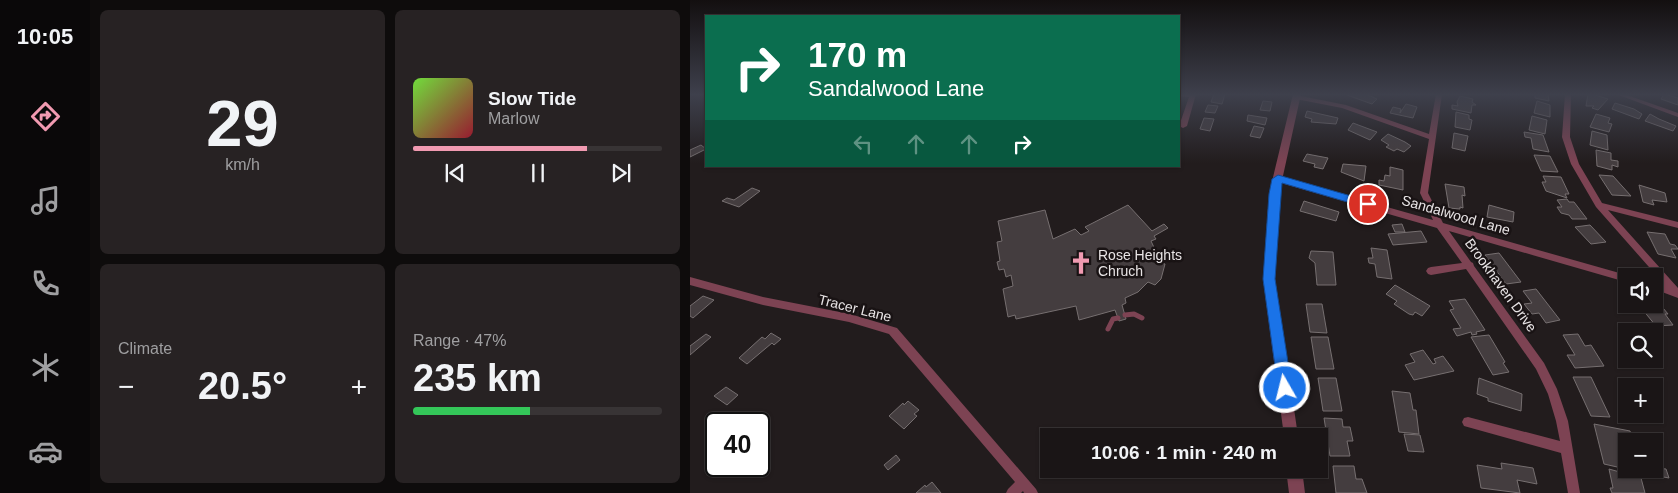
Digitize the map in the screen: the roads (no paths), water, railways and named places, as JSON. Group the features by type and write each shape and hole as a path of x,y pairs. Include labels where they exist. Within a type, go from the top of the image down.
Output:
{"street":[{"path":"1183,126 1186,117"},
{"path":"1290,428 1269,279 1274,194 1291,117"},
{"path":"1374,117 1432,138"},
{"name":"Brookhaven Drive","path":"1435,117 1424,193 1440,225 1540,366 1553,392 1562,421 1574,493"},
{"path":"1567,117 1566,137 1568,149 1599,205 1677,293"},
{"name":"Sandalwood Lane","path":"1278,179 1618,276"},
{"path":"1599,205 1678,225"},
{"path":"1431,271 1470,265"},
{"name":"Tracer Lane","path":"690,280 763,301 850,318 861,324 878,325 893,331 1032,493"},
{"path":"1663,289 1677,293"},
{"path":"1468,422 1566,448"},
{"path":"1295,478 1297,493"},
{"path":"1012,493 1023,483"}],"lane":[{"path":"1125,315 1134,314 1142,318"},
{"path":"1108,329 1113,319 1118,318"}],"place":[{"name":"Rose Heights Chruch","path":"1081,263"}]}
